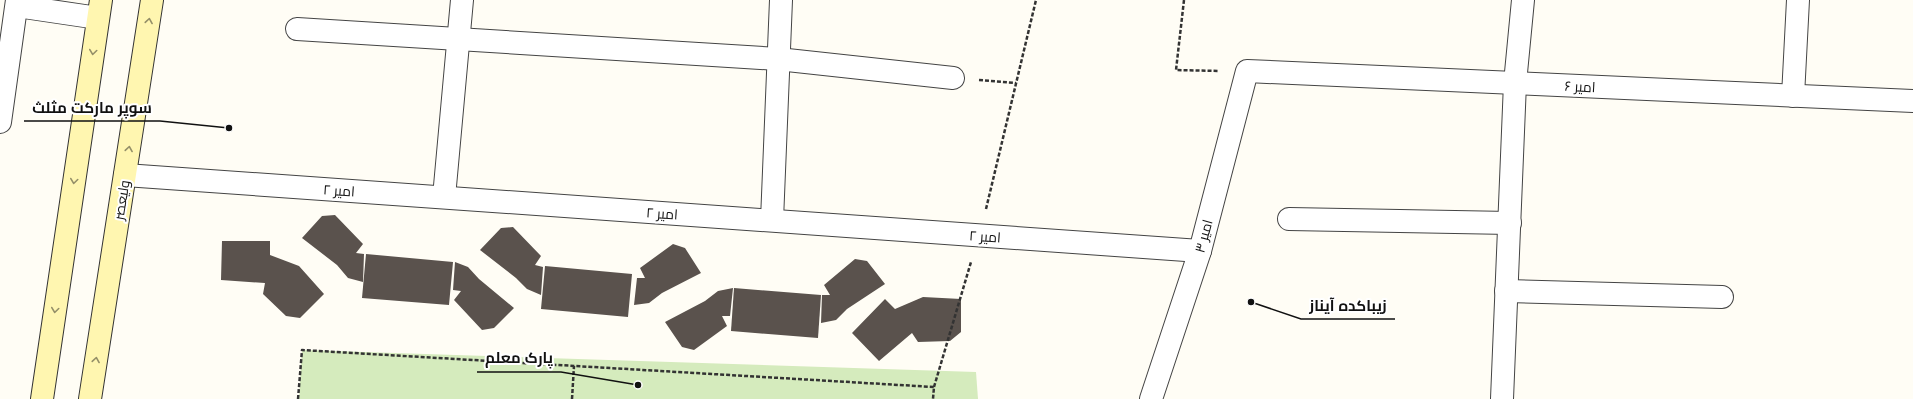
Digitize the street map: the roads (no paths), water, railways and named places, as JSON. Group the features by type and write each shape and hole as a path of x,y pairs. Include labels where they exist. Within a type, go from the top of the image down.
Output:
{"main road":[{"name":"ولیعصر","path":"90,399 152,0"},
{"path":"42,399 100,9"}],"street":[{"path":"444,197 462,0"},
{"path":"772,220 781,0"},
{"path":"1502,399 1515,83 1523,0"},
{"path":"1793,96 1798,0"},
{"path":"0,122 17,3 100,9"},
{"path":"297,29 778,59 953,78"},
{"name":"امیر ۶","path":"1247,71 1913,102"},
{"name":"امیر ۳","path":"1151,399 1200,252 1247,71"},
{"name":"امیر ۲","path":"125,175 772,220 1200,252"},
{"path":"1289,219 1510,223"},
{"path":"1506,291 1722,297"}],"place":[{"name":"سوپر مارکت مثلث","path":"229,128"},
{"name":"زیباکده آیناز","path":"1251,302"},
{"name":"پارک معلم","path":"638,385"}]}
